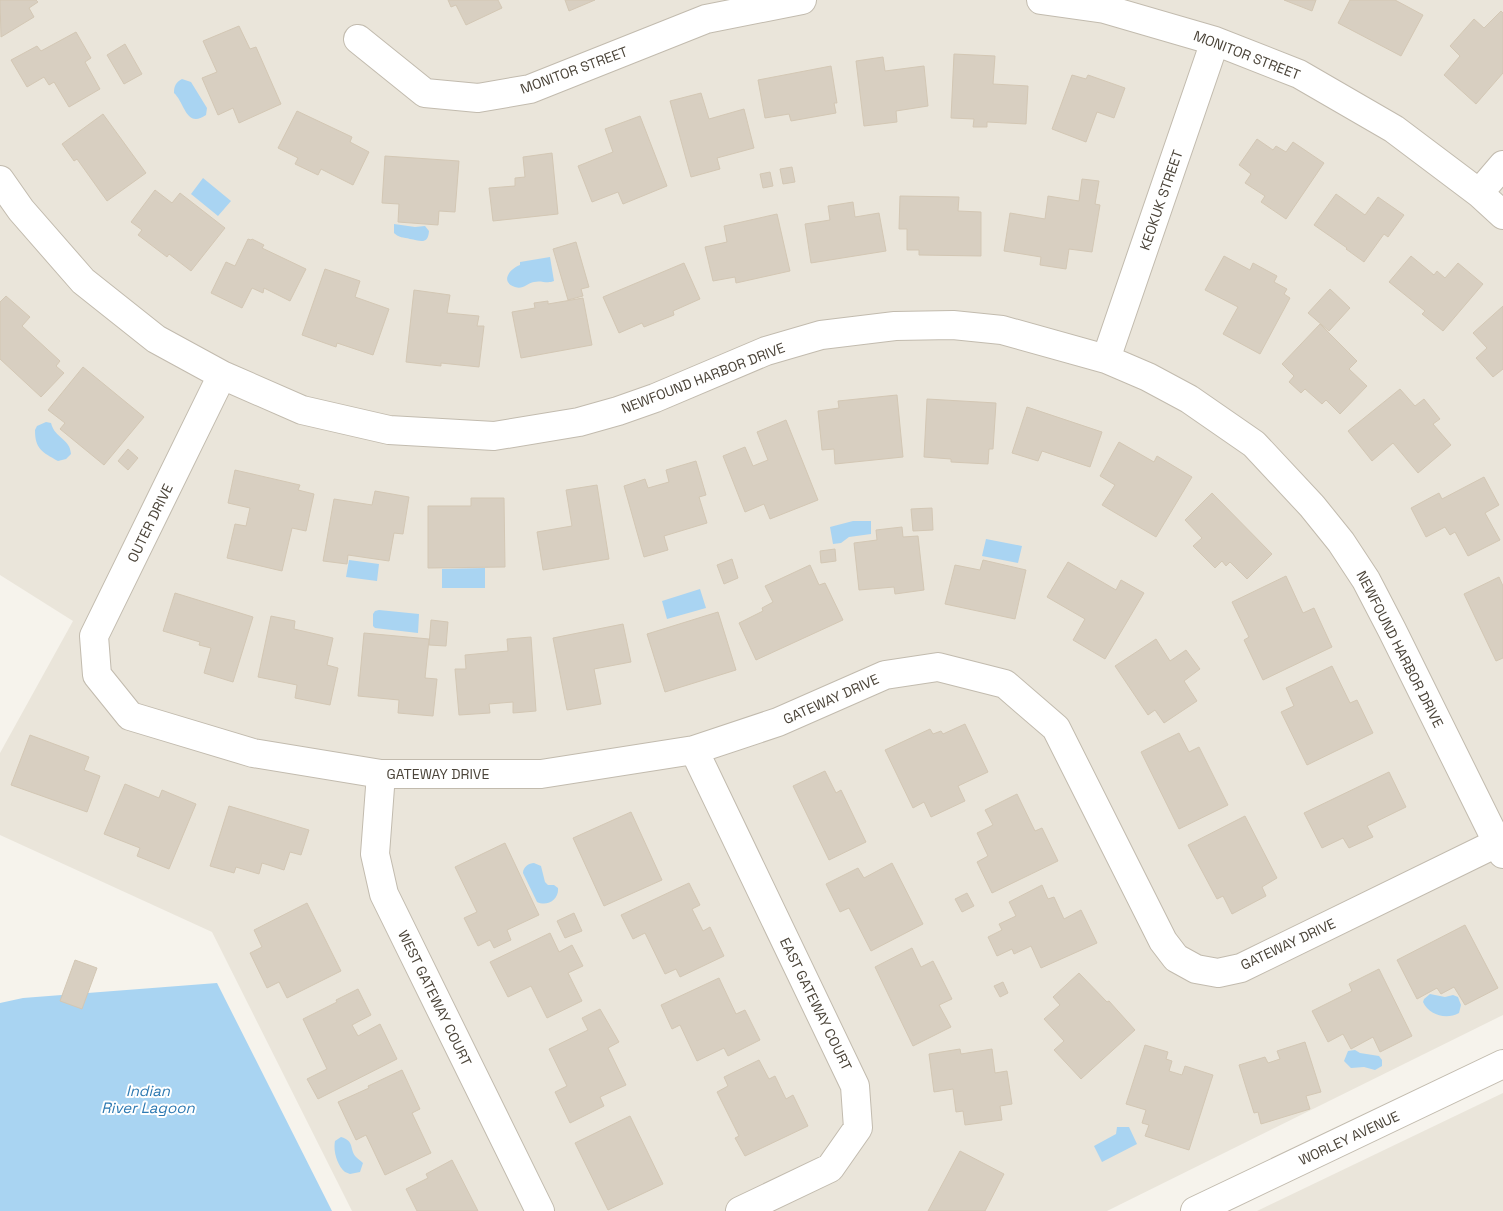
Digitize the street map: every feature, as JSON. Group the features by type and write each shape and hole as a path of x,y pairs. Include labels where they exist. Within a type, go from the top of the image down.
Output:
{"street":[{"name":"MONITOR STREET","path":"358,39 425,93 478,98 530,89 703,9 802,0"},
{"name":"MONITOR STREET","path":"1041,0 1105,9 1215,41 1299,74 1394,129 1479,193 1503,215"},
{"name":"KEOKUK STREET","path":"1106,359 1215,41"},
{"path":"1479,193 1503,165"},
{"name":"NEWFOUND HARBOR DRIVE","path":"0,180 21,210 83,281 156,339 222,375 302,410 389,430 494,436 579,422 655,398 766,351 821,335 895,326 953,325 1002,330 1106,359 1148,377 1223,421 1254,444 1312,506 1340,542 1366,580 1501,845"},
{"name":"OUTER DRIVE","path":"97,675 94,636 222,375"},
{"name":"GATEWAY DRIVE","path":"97,675 130,716 252,753 380,774 541,774 694,750 778,722 885,675 938,667 1005,684 1056,728 1163,941 1176,958 1196,969 1218,973 1241,968 1501,845"},
{"name":"EAST GATEWAY COURT","path":"694,750 855,1086 858,1128 830,1168 740,1211"},
{"name":"WEST GATEWAY COURT","path":"380,774 375,854 384,894 540,1211"},
{"name":"WORLEY AVENUE","path":"1195,1211 1503,1064"}],"shaded area":[{"path":"0,0 1503,0 1503,1015 1107,1211 352,1211 212,932 0,835 0,753 73,621 0,575"},
{"path":"1503,1093 1503,1211 1257,1211"}],"water":[{"path":"182,79 191,82 207,108 206,115 194,119 187,113 174,93 176,84"},
{"path":"203,178 231,201 218,216 191,194"},
{"path":"394,224 415,227 425,226 429,231 427,239 422,241 399,237 394,233"},
{"path":"550,257 554,281 537,282 518,288 510,285 508,282 507,279 510,272 520,265 520,262"},
{"path":"46,422 51,423 56,432 68,445 71,454 66,459 58,461 38,446 35,430 37,426"},
{"path":"853,521 871,521 871,534 849,537 841,543 833,544 830,527"},
{"path":"986,539 1022,546 1018,563 982,556"},
{"path":"349,560 379,564 377,581 346,577"},
{"path":"485,568 485,588 442,588 442,569"},
{"path":"700,589 706,608 667,619 662,601"},
{"path":"379,610 419,614 418,633 375,628 373,626 373,614"},
{"path":"534,863 541,866 545,882 558,888 557,896 549,903 537,902 523,873 527,866"},
{"name":"Indian River Lagoon","path":"217,983 332,1211 0,1211 0,1003 23,998"},
{"path":"1430,994 1458,997 1461,1005 1459,1013 1443,1016 1429,1010 1423,1002"},
{"path":"1355,1050 1360,1053 1379,1056 1382,1060 1382,1066 1375,1070 1364,1067 1351,1068 1344,1061 1348,1051"},
{"path":"1117,1127 1129,1127 1137,1144 1102,1162 1094,1146 1116,1134"},
{"path":"341,1137 348,1141 356,1157 363,1163 360,1172 350,1174 345,1172 340,1166 336,1158 335,1141"}],"building":[{"path":"0,0 36,0 38,2 29,8 34,17 1,37"},
{"path":"448,0 498,0 502,8 466,25 456,5 451,7"},
{"path":"565,0 595,0 569,11"},
{"path":"1284,0 1316,0 1312,11"},
{"path":"1350,0 1395,0 1423,15 1401,56 1338,23"},
{"path":"1501,11 1503,13 1503,73 1476,104 1444,75 1460,56 1450,46 1474,19 1484,28"},
{"path":"239,26 250,49 256,47 281,104 239,123 233,108 218,115 202,78 217,72 203,41"},
{"path":"76,32 91,58 85,62 100,89 69,107 54,82 49,85 44,77 27,87 11,60 37,46 41,51"},
{"path":"125,44 142,74 124,84 107,55"},
{"path":"954,54 995,56 993,84 1028,86 1026,124 987,122 987,127 973,127 974,119 951,118"},
{"path":"883,57 885,71 924,66 928,106 896,111 897,122 864,126 856,61"},
{"path":"831,66 837,103 834,103 836,113 791,121 789,114 765,118 758,80"},
{"path":"1072,75 1086,79 1088,75 1125,88 1114,118 1097,112 1086,142 1052,129"},
{"path":"701,93 709,119 744,109 754,148 717,158 720,169 691,177 670,101"},
{"path":"297,111 352,137 350,142 369,152 353,185 321,169 318,175 295,164 298,158 278,148"},
{"path":"103,114 146,173 107,201 77,159 74,161 62,144"},
{"path":"640,116 667,186 623,204 618,192 592,202 578,166 613,152 605,129"},
{"path":"1257,139 1273,150 1276,146 1286,152 1293,142 1324,163 1286,219 1261,202 1265,196 1245,183 1251,174 1239,165"},
{"path":"552,153 558,214 493,221 489,188 515,186 515,178 525,177 523,157"},
{"path":"385,156 459,161 455,212 439,211 438,225 398,222 399,204 382,203"},
{"path":"792,167 795,182 783,184 780,169"},
{"path":"770,172 773,186 763,188 760,174"},
{"path":"1082,179 1099,181 1095,204 1100,205 1092,252 1069,249 1066,269 1040,265 1041,257 1004,251 1010,213 1045,219 1048,196 1079,201"},
{"path":"155,190 172,203 180,193 225,228 191,271 169,254 167,257 138,235 142,230 131,222"},
{"path":"1336,194 1365,215 1378,197 1404,215 1388,237 1384,234 1364,262 1314,225"},
{"path":"900,196 959,197 958,211 981,212 981,256 919,255 919,250 907,250 907,229 899,229"},
{"path":"853,202 855,217 879,213 886,251 811,263 805,224 830,220 828,206"},
{"path":"777,214 790,271 736,283 735,277 713,281 705,247 727,242 724,226"},
{"path":"248,239 264,245 262,248 306,269 290,301 264,288 263,293 252,288 242,308 211,293 226,262 235,266"},
{"path":"576,242 589,287 581,289 583,296 568,300 553,249"},
{"path":"1224,256 1250,270 1253,263 1277,276 1274,282 1287,289 1284,294 1290,298 1260,354 1223,334 1238,307 1205,290"},
{"path":"1411,256 1434,275 1437,271 1445,278 1458,263 1483,284 1443,331 1422,314 1425,311 1389,282"},
{"path":"684,263 700,299 673,311 674,315 644,327 642,323 619,333 603,297"},
{"path":"325,269 360,281 355,297 389,309 373,355 337,343 336,347 302,335"},
{"path":"1330,289 1350,308 1329,331 1308,313"},
{"path":"414,290 450,295 447,313 479,316 477,326 484,326 479,367 441,363 441,366 406,362"},
{"path":"6,296 30,317 22,326 60,361 56,366 64,373 41,397 0,359 0,302"},
{"path":"583,298 592,345 521,358 512,312 535,308 534,303 548,301 548,304"},
{"path":"1503,306 1503,369 1493,377 1476,358 1487,348 1473,333"},
{"path":"1320,324 1357,361 1349,369 1367,386 1340,414 1326,400 1322,404 1305,389 1301,393 1289,382 1294,376 1282,364"},
{"path":"83,367 144,417 104,465 60,429 65,423 48,410"},
{"path":"1400,389 1415,406 1424,399 1440,419 1433,424 1451,445 1418,473 1393,443 1372,461 1348,431"},
{"path":"897,395 903,457 835,464 834,449 822,450 818,411 839,408 838,401"},
{"path":"927,399 996,403 993,449 989,449 988,464 951,462 951,459 924,457"},
{"path":"1027,407 1102,432 1090,467 1042,451 1038,461 1012,453"},
{"path":"786,420 818,500 770,519 764,504 745,512 723,456 745,447 753,466 768,460 757,432"},
{"path":"1119,442 1154,462 1157,456 1192,477 1156,537 1102,505 1115,485 1100,476"},
{"path":"128,449 138,458 128,470 118,461"},
{"path":"696,461 706,495 699,497 707,523 664,536 668,550 644,557 624,486 645,479 648,488 669,482 666,470"},
{"path":"235,470 300,485 298,490 314,494 306,531 292,528 282,571 227,558 235,524 246,526 250,508 228,503"},
{"path":"1484,477 1499,505 1485,513 1500,540 1468,556 1455,532 1450,535 1445,527 1426,537 1411,508 1439,493 1442,499"},
{"path":"597,485 609,559 543,570 537,532 572,526 566,490"},
{"path":"375,491 409,497 403,534 394,533 389,561 348,555 347,564 323,561 334,499 372,505"},
{"path":"1212,493 1272,554 1247,579 1230,562 1226,566 1222,561 1215,568 1193,546 1202,538 1185,520"},
{"path":"471,498 504,498 505,567 428,568 428,506 471,506"},
{"path":"932,508 933,530 913,531 911,509"},
{"path":"902,527 903,537 918,536 924,590 895,594 894,587 859,590 854,543 877,540 876,530"},
{"path":"835,549 836,561 821,563 820,551"},
{"path":"732,559 738,578 724,584 717,565"},
{"path":"983,560 1026,570 1015,619 945,604 955,565 980,570"},
{"path":"1068,562 1116,590 1121,580 1144,593 1105,659 1073,640 1085,619 1047,597"},
{"path":"810,565 819,585 825,583 843,620 756,660 739,623 763,611 762,608 773,602 765,586"},
{"path":"1286,576 1303,613 1314,608 1332,647 1263,680 1244,640 1249,637 1232,602"},
{"path":"1499,577 1503,586 1503,658 1496,661 1464,594"},
{"path":"175,593 253,617 233,682 204,673 211,648 199,645 200,642 163,631"},
{"path":"718,612 736,670 665,692 647,634"},
{"path":"271,616 295,621 294,629 333,638 327,665 338,668 330,705 295,698 297,685 258,677"},
{"path":"431,620 448,622 446,646 429,645"},
{"path":"623,624 631,662 594,669 601,704 567,710 553,638"},
{"path":"364,633 429,639 425,678 437,679 433,716 398,713 399,700 358,696"},
{"path":"531,637 536,711 513,713 513,702 489,704 490,713 459,715 455,669 466,669 465,655 508,651 507,639"},
{"path":"1156,639 1170,661 1186,650 1200,669 1184,681 1197,701 1164,723 1155,710 1148,715 1115,666"},
{"path":"1332,666 1350,703 1357,700 1373,733 1307,765 1281,712 1294,706 1286,688"},
{"path":"965,724 988,772 958,786 965,801 931,817 924,802 913,808 885,750 930,729 933,734 941,731 943,734"},
{"path":"1179,733 1189,752 1199,747 1228,805 1179,829 1141,752"},
{"path":"30,735 89,757 84,770 100,776 87,812 11,785"},
{"path":"825,771 836,793 841,790 866,842 829,860 793,786"},
{"path":"1389,772 1406,807 1367,826 1373,837 1349,848 1343,838 1322,848 1304,813"},
{"path":"125,784 159,798 162,790 196,804 169,869 137,856 140,848 104,834"},
{"path":"1017,794 1035,831 1042,828 1058,861 992,893 977,862 988,856 977,833 993,825 985,810"},
{"path":"229,806 309,830 301,855 290,852 284,870 262,863 259,874 236,867 234,873 210,866"},
{"path":"631,812 662,880 604,906 573,838"},
{"path":"1245,816 1277,878 1262,887 1266,896 1232,914 1223,896 1217,899 1188,845"},
{"path":"505,843 539,915 507,930 511,940 494,948 490,940 478,946 464,918 477,912 455,867"},
{"path":"892,863 923,924 871,951 849,908 840,912 826,884 858,868 864,878"},
{"path":"689,883 700,905 692,909 703,931 710,927 724,956 680,977 676,969 665,974 645,933 633,939 621,915"},
{"path":"1042,885 1048,899 1054,897 1064,919 1081,910 1097,943 1041,968 1031,946 1014,954 1012,949 997,956 988,937 1002,930 999,924 1016,916 1009,902"},
{"path":"967,893 974,906 962,912 955,899"},
{"path":"307,903 341,971 287,998 279,982 267,988 250,953 262,947 254,930"},
{"path":"574,913 582,931 565,938 557,921"},
{"path":"1465,925 1498,988 1465,1005 1454,987 1441,994 1437,988 1417,999 1397,960"},
{"path":"550,933 559,952 572,945 583,966 568,973 582,1001 547,1018 531,986 508,997 490,962"},
{"path":"912,948 921,967 933,961 952,999 939,1005 951,1027 913,1046 875,967"},
{"path":"75,960 97,968 82,1009 60,1001"},
{"path":"1379,969 1412,1036 1380,1052 1373,1037 1351,1049 1343,1034 1328,1042 1312,1011 1352,991 1349,984"},
{"path":"1079,973 1107,1002 1109,1001 1135,1030 1081,1079 1054,1050 1064,1041 1044,1019 1060,1005 1053,997"},
{"path":"719,978 736,1014 745,1010 760,1040 728,1056 724,1048 697,1061 680,1025 672,1029 661,1005"},
{"path":"1003,982 1008,993 1000,997 994,986"},
{"path":"358,989 371,1015 352,1025 358,1036 380,1024 397,1059 318,1099 307,1079 327,1069 303,1019"},
{"path":"600,1009 619,1042 608,1048 626,1085 600,1097 604,1106 570,1123 555,1092 567,1086 549,1049 588,1030 582,1018"},
{"path":"1305,1042 1321,1092 1306,1096 1310,1109 1261,1124 1258,1112 1254,1113 1239,1065 1265,1057 1268,1063 1280,1059 1277,1051"},
{"path":"1145,1045 1168,1052 1166,1059 1172,1061 1169,1071 1182,1075 1185,1066 1213,1075 1189,1150 1145,1136 1149,1125 1142,1123 1146,1110 1126,1104"},
{"path":"960,1049 961,1054 992,1049 995,1073 1007,1071 1012,1104 1000,1106 1002,1120 965,1125 963,1111 956,1112 953,1089 934,1092 929,1054"},
{"path":"759,1060 769,1079 775,1076 786,1099 793,1095 808,1126 745,1156 735,1138 739,1136 717,1092 728,1086 724,1077"},
{"path":"402,1070 420,1109 412,1113 431,1153 385,1175 366,1135 356,1140 338,1102"},
{"path":"630,1116 663,1184 608,1210 575,1143"},
{"path":"960,1151 1004,1174 985,1211 928,1211"},
{"path":"452,1160 478,1211 417,1211 406,1189 428,1178 426,1174"}]}
